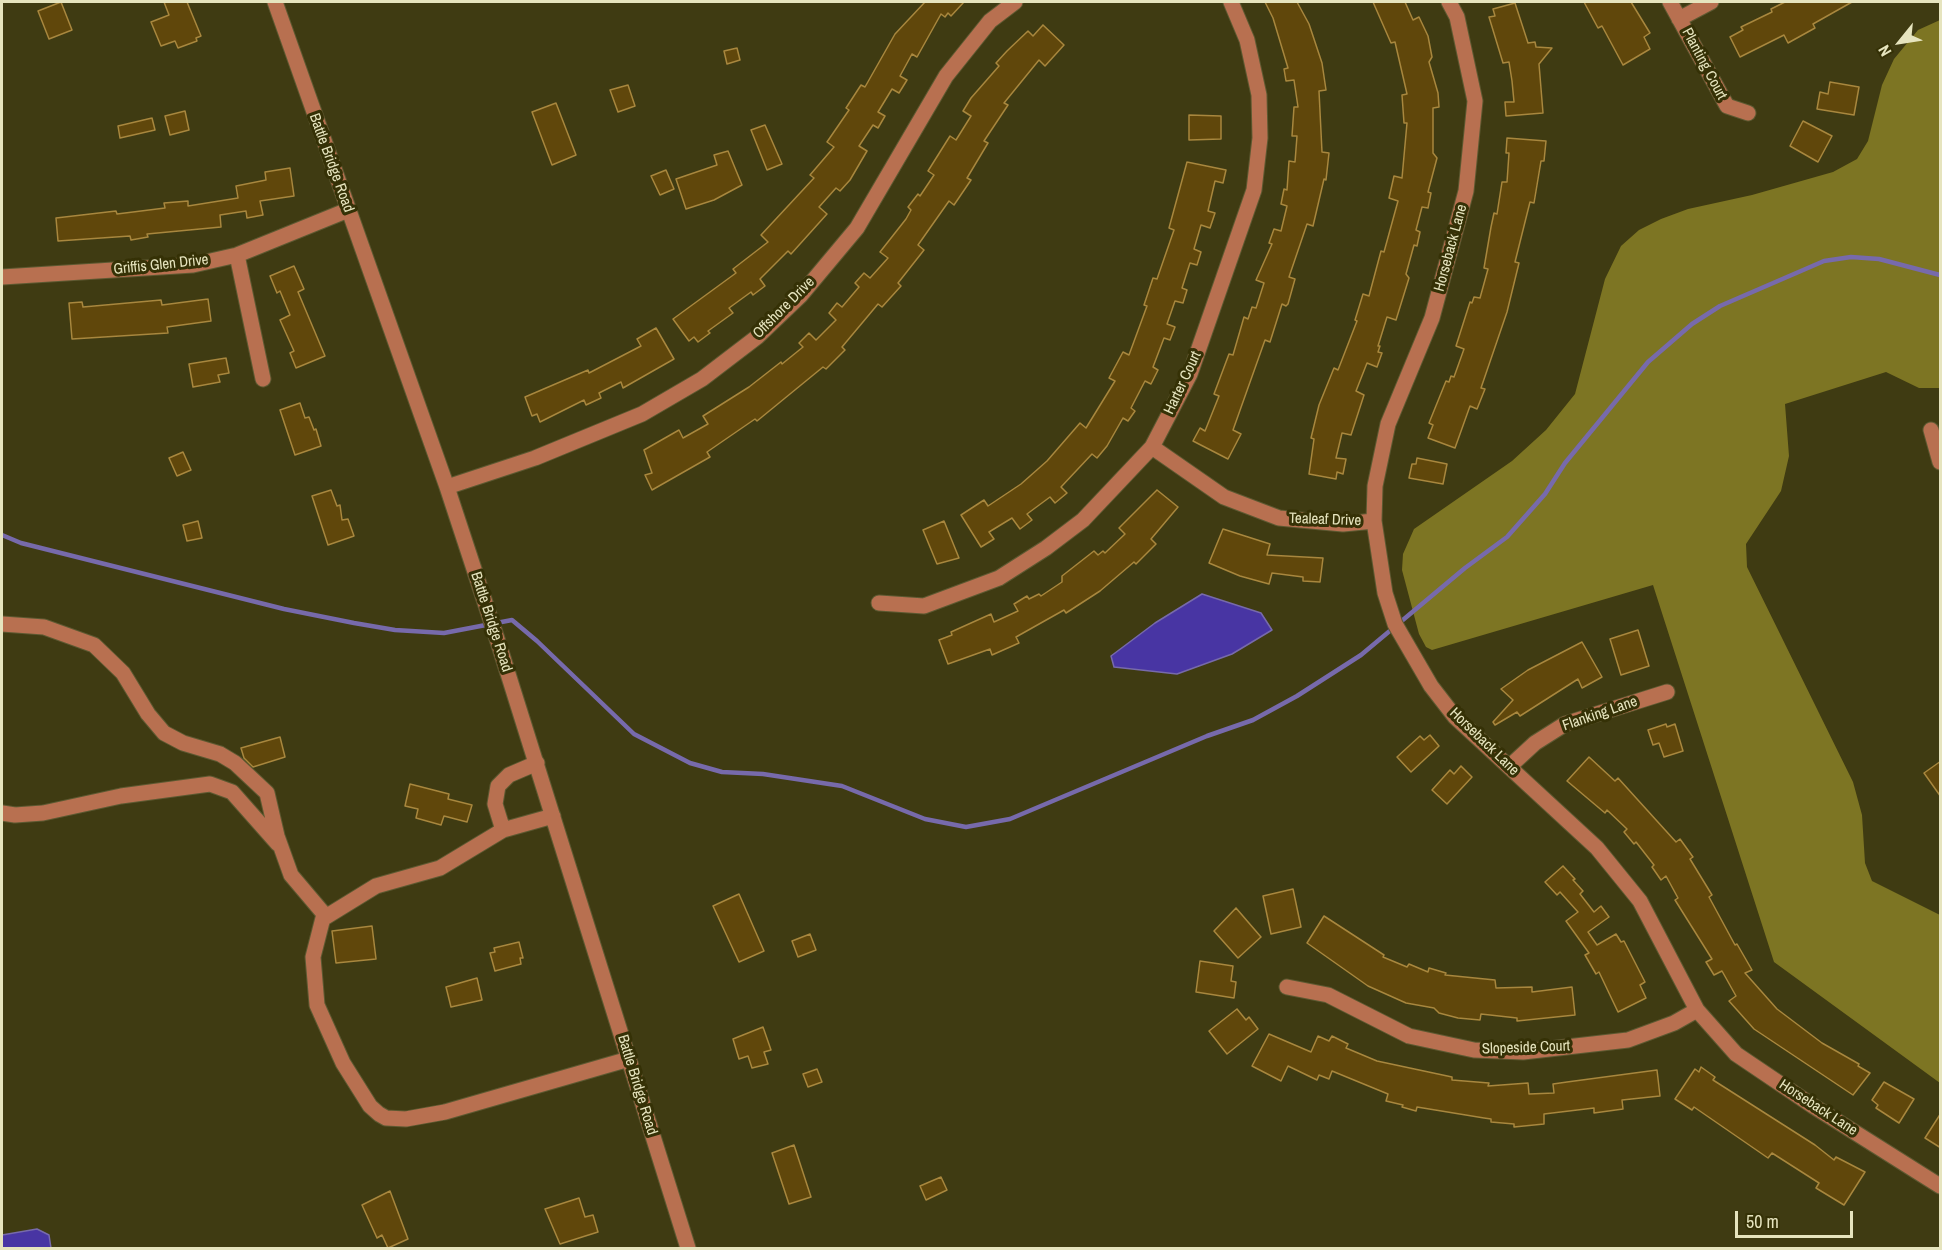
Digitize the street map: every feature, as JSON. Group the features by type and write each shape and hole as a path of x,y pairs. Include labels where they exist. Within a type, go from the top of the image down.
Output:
{"street":[{"name":"Battle Bridge Road","path":"275,2 447,487 537,763 688,1248"},
{"name":"Offshore Drive","path":"447,487 535,458 642,414 702,379 757,337 801,295 857,228 946,76 990,21 1015,2"},
{"name":"Harter Court","path":"879,603 924,606 999,578 1046,548 1083,520 1152,447 1190,374 1254,190 1260,138 1259,95 1247,39 1231,2"},
{"name":"Horseback Lane","path":"1449,2 1457,17 1475,101 1466,191 1432,318 1386,432 1375,486 1374,521 1385,593 1395,624 1409,653 1455,717 1597,848 1640,901 1697,1010 1737,1054 1813,1106 1941,1186"},
{"name":"Planting Court","path":"1670,2 1726,106 1748,113"},
{"path":"1679,19 1712,2"},
{"name":"Griffis Glen Drive","path":"2,277 193,265 237,255 348,210"},
{"path":"237,255 263,379"},
{"path":"1931,430 1941,462"},
{"name":"Tealeaf Drive","path":"1152,447 1224,497 1279,518 1343,524 1374,521"},
{"path":"2,624 44,627 94,645 123,673 148,714 164,733 183,743 220,754 258,783 271,802 281,849 291,875 309,899 321,909 324,918 313,957 317,1005 357,1087 370,1106 386,1118 406,1119 445,1112 629,1059"},
{"name":"Flanking Lane","path":"1509,767 1535,743 1565,724 1667,692"},
{"path":"502,830 495,804 498,786 509,775 537,763"},
{"path":"2,813 15,815 43,813 121,796 210,784 232,792 281,849"},
{"path":"324,918 370,888 440,868 502,830 553,816"},
{"name":"Slopeside Court","path":"1287,987 1328,995 1409,1036 1474,1050 1524,1052 1628,1040 1674,1023 1697,1010"}],"shaded area":[{"path":"1940,20 1940,388 1919,388 1886,372 1785,404 1789,456 1781,491 1746,544 1747,567 1853,782 1862,815 1865,863 1872,881 1940,915 1940,1083 1774,962 1653,585 1432,650 1426,647 1419,634 1402,570 1403,554 1414,529 1512,461 1546,430 1575,394 1605,279 1621,246 1639,230 1688,209 1752,195 1833,172 1857,159 1868,141 1882,85 1894,59 1918,30"},
{"path":"1202,594 1261,613 1272,630 1232,654 1177,674 1114,667 1111,656 1155,623"},
{"path":"37,1229 49,1235 51,1248 2,1248 2,1235"}],"building":[{"path":"61,2 72,30 49,39 38,11"},
{"path":"164,2 187,2 201,36 196,38 197,41 178,48 175,41 161,46 151,22 169,15"},
{"path":"925,2 964,2 951,16 948,13 945,17 941,14 917,57 912,54 900,76 907,80 899,93 892,89 878,112 885,116 878,128 873,125 859,146 867,151 850,180 840,191 836,188 819,207 827,214 791,254 788,251 760,279 765,286 753,295 751,292 729,308 733,313 708,331 710,333 698,342 694,337 689,341 673,319 736,273 733,269 768,242 761,235 814,178 810,175 834,147 827,142 849,110 846,108 861,85 865,87 895,34"},
{"path":"1265,2 1297,2 1309,24 1322,63 1326,90 1319,91 1322,152 1329,153 1326,180 1324,179 1313,226 1307,224 1289,277 1295,279 1288,304 1286,306 1282,304 1270,342 1265,340 1233,430 1241,434 1228,459 1193,441 1200,428 1205,431 1219,396 1214,394 1229,354 1233,355 1244,317 1248,319 1252,307 1256,308 1264,283 1256,280 1272,244 1269,243 1274,229 1281,231 1287,206 1281,204 1284,189 1287,190 1289,161 1295,162 1297,136 1292,136 1294,107 1298,107 1294,80 1286,81 1284,69 1288,68 1273,18"},
{"path":"1373,2 1405,2 1413,20 1419,17 1428,36 1432,57 1429,62 1438,93 1439,107 1433,108 1433,153 1437,158 1428,192 1431,193 1428,208 1422,207 1416,230 1420,232 1417,246 1414,245 1406,274 1409,278 1396,320 1387,317 1378,346 1380,346 1378,352 1382,353 1377,367 1367,363 1356,391 1364,395 1351,435 1342,433 1336,458 1346,459 1343,474 1337,472 1336,479 1309,474 1314,439 1311,438 1319,405 1334,368 1338,370 1357,321 1355,320 1363,294 1369,296 1381,251 1384,252 1398,201 1389,198 1394,176 1402,178 1407,123 1404,123 1402,95 1407,94 1395,42 1391,43"},
{"path":"1584,2 1631,2 1650,33 1644,37 1650,49 1623,65 1602,26 1598,28"},
{"path":"1785,2 1852,2 1813,24 1815,28 1788,43 1784,35 1740,57 1730,37 1743,30 1741,27 1772,12 1771,9"},
{"path":"1515,3 1528,43 1535,42 1536,47 1552,48 1539,64 1543,113 1506,116 1505,102 1514,102 1509,62 1503,63 1489,17 1495,16 1493,9"},
{"path":"1043,25 1064,45 1045,66 1039,60 1004,103 1008,105 984,141 988,143 967,178 971,180 954,205 949,201 918,245 924,250 898,283 901,286 882,307 878,304 842,347 845,350 826,369 823,367 757,421 755,419 707,452 710,457 652,490 645,475 652,473 644,450 679,430 683,438 708,424 703,416 749,387 781,362 782,364 803,347 799,343 809,333 816,340 836,320 829,313 837,303 842,307 859,287 855,283 864,273 870,278 888,258 880,252 906,219 911,210 908,207 918,194 920,196 934,175 928,171 950,136 956,140 971,116 963,111 971,98 999,66 996,63 1007,51 1028,31 1033,36"},
{"path":"737,48 740,60 727,64 724,51"},
{"path":"1830,82 1859,87 1854,115 1817,109 1820,92 1828,94"},
{"path":"628,85 635,106 618,112 610,90"},
{"path":"556,103 576,155 552,165 532,112"},
{"path":"185,111 189,130 170,135 165,116"},
{"path":"1189,115 1221,116 1221,139 1189,140"},
{"path":"152,118 155,130 120,138 118,126"},
{"path":"1803,121 1832,136 1818,162 1790,146"},
{"path":"765,125 782,164 767,170 751,130"},
{"path":"1507,138 1546,141 1544,161 1541,161 1534,203 1530,202 1515,262 1519,263 1507,312 1481,388 1485,389 1477,409 1470,406 1455,448 1428,438 1433,425 1429,423 1446,381 1449,382 1451,376 1454,377 1464,349 1456,346 1470,302 1472,303 1474,297 1480,298 1488,269 1484,268 1494,213 1497,214 1502,182 1507,182 1509,153 1506,153"},
{"path":"728,151 742,185 714,200 686,209 676,179 717,165 714,155"},
{"path":"1187,162 1226,170 1223,183 1215,181 1208,211 1215,213 1210,228 1201,225 1194,249 1201,252 1197,265 1190,263 1182,288 1187,290 1183,303 1175,301 1167,324 1175,327 1170,340 1164,338 1153,367 1158,370 1151,384 1145,381 1131,408 1135,411 1128,421 1123,418 1107,446 1097,458 1092,454 1061,487 1067,493 1055,503 1050,497 1027,514 1032,520 1020,529 1012,518 989,532 994,539 981,547 961,515 984,500 988,506 1021,484 1047,461 1080,423 1086,428 1115,381 1109,378 1123,352 1129,355 1147,306 1144,305 1153,278 1157,279 1174,230 1169,228"},
{"path":"290,168 294,196 260,201 263,215 247,218 246,211 220,215 221,227 147,234 148,237 131,240 130,236 58,241 56,218 165,208 164,203 188,201 188,206 238,198 236,186 266,180 265,172"},
{"path":"666,170 674,189 660,195 651,176"},
{"path":"294,266 304,289 298,292 325,356 296,368 290,353 294,351 280,320 290,315 280,291 277,293 270,276"},
{"path":"208,299 211,321 167,327 168,333 72,339 69,303 82,302 83,307 161,300 162,305"},
{"path":"656,328 674,359 623,388 621,382 599,393 601,398 586,405 584,400 540,422 537,414 532,416 525,397 588,370 589,373 641,346 637,339"},
{"path":"226,358 229,373 218,375 220,382 193,387 189,364"},
{"path":"300,403 305,418 309,417 314,430 316,429 321,446 295,455 280,410"},
{"path":"183,452 191,470 177,476 169,458"},
{"path":"1417,458 1447,464 1443,484 1409,478 1412,464 1416,464"},
{"path":"331,490 337,506 340,505 342,520 348,519 354,536 328,545 312,496"},
{"path":"1157,490 1178,507 1151,539 1156,544 1136,564 1134,562 1100,591 1066,613 1064,610 1016,637 1019,643 992,655 990,649 948,664 939,640 991,614 994,622 1018,611 1014,604 1027,596 1029,599 1039,594 1041,596 1062,582 1062,576 1094,551 1098,555 1103,551 1105,553 1125,534 1119,528"},
{"path":"198,521 202,538 187,541 183,525"},
{"path":"944,521 959,558 937,564 923,530"},
{"path":"1223,529 1270,544 1267,555 1323,558 1320,582 1303,581 1303,577 1272,573 1269,584 1240,576 1209,563"},
{"path":"1638,630 1649,666 1621,675 1610,639"},
{"path":"1582,642 1602,677 1582,688 1578,679 1520,716 1517,712 1495,725 1493,722 1513,700 1501,689 1528,670"},
{"path":"1666,724 1667,727 1675,724 1683,751 1664,757 1659,743 1653,745 1648,730"},
{"path":"1430,735 1439,746 1411,772 1397,757 1420,736 1424,740"},
{"path":"280,737 285,757 253,767 244,758 241,748"},
{"path":"1589,757 1615,781 1618,778 1676,842 1680,839 1693,857 1690,859 1712,895 1709,897 1735,945 1737,944 1752,970 1745,973 1777,1009 1822,1043 1859,1064 1858,1066 1870,1073 1853,1095 1754,1029 1729,1001 1736,996 1722,971 1714,975 1706,962 1712,959 1675,900 1678,898 1666,876 1661,880 1652,867 1654,865 1636,842 1634,844 1624,832 1627,829 1607,810 1605,813 1567,781"},
{"path":"1941,761 1941,797 1924,773"},
{"path":"1461,766 1472,777 1447,804 1432,790 1450,770 1454,774"},
{"path":"410,784 449,794 448,799 472,805 467,822 444,816 441,825 416,818 418,809 405,806"},
{"path":"1563,866 1575,879 1573,880 1583,891 1580,894 1594,912 1601,906 1609,917 1588,932 1597,945 1616,934 1621,942 1624,941 1645,982 1640,985 1646,998 1618,1012 1599,972 1596,974 1585,955 1589,953 1566,921 1578,912 1560,892 1557,895 1545,882"},
{"path":"1293,889 1301,927 1271,934 1263,896"},
{"path":"739,894 764,951 739,962 713,906"},
{"path":"1236,908 1261,937 1238,958 1214,931"},
{"path":"1324,916 1384,955 1383,957 1407,967 1409,964 1428,972 1429,968 1446,973 1445,975 1495,980 1496,988 1532,987 1532,992 1572,987 1575,1015 1517,1021 1517,1018 1481,1014 1480,1020 1458,1018 1439,1013 1434,1008 1406,1003 1368,986 1307,943"},
{"path":"372,926 376,959 336,963 332,931"},
{"path":"810,934 816,950 798,957 792,941"},
{"path":"519,942 523,958 520,958 521,964 495,971 490,953 495,952 494,948"},
{"path":"1200,961 1233,966 1231,981 1236,982 1234,998 1196,992"},
{"path":"477,978 482,1000 451,1007 446,987"},
{"path":"1237,1009 1246,1020 1249,1017 1258,1029 1227,1054 1209,1031"},
{"path":"763,1027 771,1050 764,1052 768,1064 752,1068 748,1056 739,1059 733,1039"},
{"path":"1269,1034 1311,1052 1318,1036 1329,1041 1332,1036 1348,1044 1346,1048 1377,1061 1452,1077 1452,1080 1489,1083 1488,1086 1528,1083 1529,1094 1554,1093 1553,1084 1657,1070 1660,1096 1622,1100 1623,1109 1594,1113 1594,1108 1544,1114 1544,1124 1514,1127 1514,1124 1491,1122 1491,1119 1417,1107 1416,1111 1402,1107 1403,1105 1386,1101 1388,1094 1332,1071 1329,1079 1319,1075 1317,1080 1288,1066 1281,1081 1252,1066"},
{"path":"1701,1067 1715,1077 1713,1080 1815,1145 1834,1160 1836,1157 1865,1172 1844,1205 1816,1188 1819,1183 1772,1153 1768,1158 1694,1107 1692,1110 1675,1099 1695,1069 1699,1072"},
{"path":"817,1069 822,1082 808,1087 803,1074"},
{"path":"1884,1082 1914,1099 1899,1123 1876,1108 1878,1105 1872,1100"},
{"path":"1941,1113 1941,1148 1925,1138"},
{"path":"794,1145 811,1197 789,1204 772,1153"},
{"path":"941,1177 947,1190 926,1200 920,1186"},
{"path":"390,1191 408,1239 388,1248 382,1235 377,1238 362,1205"},
{"path":"579,1198 585,1217 593,1215 598,1232 560,1244 545,1209"}],"waterway":[{"path":"2,535 21,543 284,609 395,630 444,633 512,620 634,734 690,763 722,772 763,774 842,786 925,819 966,827 1010,819 1207,736 1253,720 1297,696 1361,655 1465,568 1507,537 1545,494 1565,463 1648,362 1692,324 1720,306 1824,261 1851,257 1879,259 1940,275"}]}
